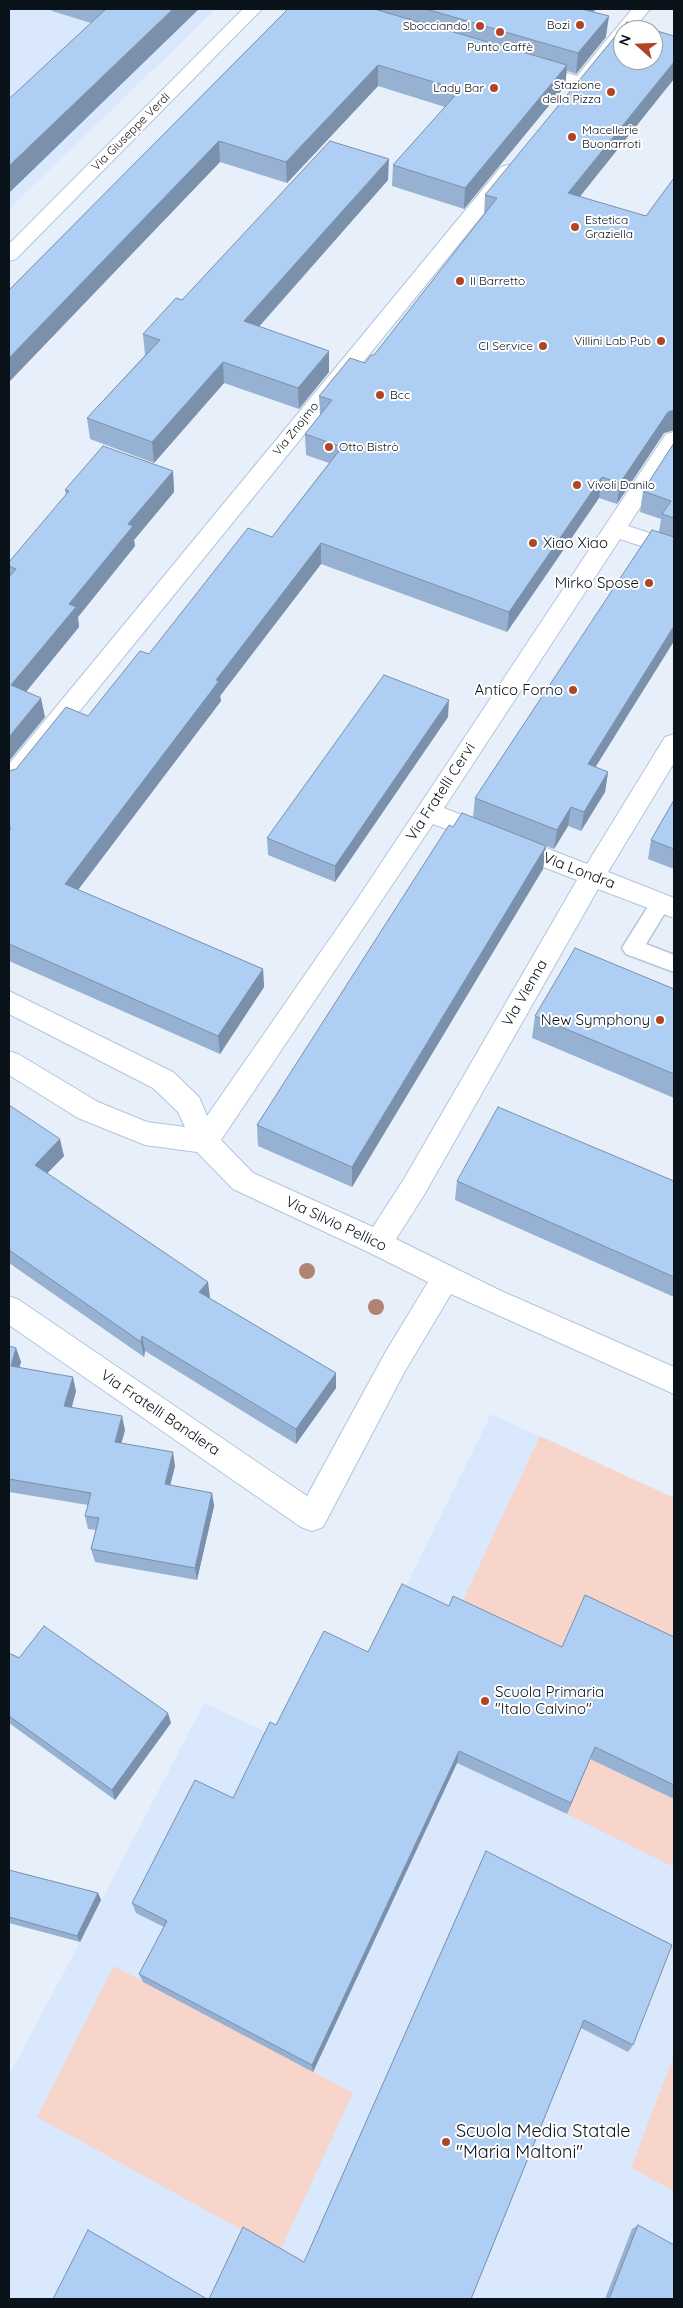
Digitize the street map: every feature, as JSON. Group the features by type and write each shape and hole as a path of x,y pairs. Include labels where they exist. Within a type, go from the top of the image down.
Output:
{"street":[{"name":"Via Giuseppe Verdi","path":"9,255 253,9"},
{"path":"632,20 641,9"},
{"path":"511,63 575,91 613,44"},
{"name":"Via Znojmo","path":"9,780 518,159"},
{"name":"Via Fratelli Cervi","path":"205,1142 428,812 674,439"},
{"path":"614,529 674,549"},
{"name":"Via Vienna","path":"378,1243 419,1179 592,876 674,743"},
{"name":"Via Londra","path":"428,812 668,905"},
{"path":"9,1002 163,1080 189,1105 205,1142"},
{"path":"9,1062 88,1110 146,1134 205,1142"},
{"name":"Via Silvio Pellico","path":"205,1142 243,1181 378,1243 489,1299 674,1381"},
{"name":"Via Fratelli Bandiera","path":"9,1309 312,1517 395,1362 446,1277"}],"lane":[{"path":"668,905 633,948 674,964"}],"shaded area":[{"path":"9,9 216,9 9,209"},
{"path":"491,1414 674,1498 674,2299 9,2299 9,2075 204,1703 277,1737 367,1665"},
{"path":"540,1436 674,1498 674,1653 558,1660 457,1613"},
{"path":"590,1759 674,1799 674,1867 567,1814"},
{"path":"114,1966 353,2093 280,2251 37,2117"},
{"path":"674,2055 674,2191 631,2168"}],"building":[{"path":"106,9 173,9 9,166 9,99"},
{"path":"288,9 374,9 567,65 465,188 393,165 460,90 378,65 286,162 219,141 9,358 9,290"},
{"path":"426,9 582,9 609,16 578,53"},
{"path":"663,33 674,36 674,62 568,193 646,216 674,178 674,410 668,412 620,483 602,477 509,612 321,543 216,680 219,681 65,884 263,969 218,1036 9,944 9,831 11,828 9,828 9,771 16,769 66,707 88,716 140,651 149,654 248,528 272,537 342,447 305,434 332,400 319,396 350,358 365,363 371,355 374,355 497,198 485,195 613,39 613,70 663,70"},
{"path":"330,141 389,159 244,321 329,351 298,388 223,362 152,442 87,418 160,340 143,334 176,298 182,300"},
{"path":"674,443 674,518 662,514 671,501 643,491"},
{"path":"103,446 173,471 128,524 133,526 69,604 76,607 11,685 41,698 9,737 9,577 16,569 9,566 9,562 69,491 65,490"},
{"path":"652,530 674,537 674,626 588,764 608,772 584,812 571,807 557,830 475,798"},
{"path":"384,675 449,700 335,866 267,838"},
{"path":"674,800 674,849 651,840"},
{"path":"462,813 546,846 352,1167 257,1125 449,825 453,827"},
{"path":"575,948 674,989 674,1074 535,1016"},
{"path":"9,1105 60,1139 35,1165 208,1282 199,1292 336,1373 296,1429 142,1336 141,1342 9,1250"},
{"path":"498,1107 674,1181 674,1277 457,1181"},
{"path":"9,1346 16,1348 11,1366 73,1377 64,1406 122,1416 115,1442 173,1452 165,1484 212,1493 195,1568 91,1549 99,1518 85,1516 91,1493 9,1479"},
{"path":"402,1584 449,1606 453,1596 562,1647 585,1595 674,1637 674,1785 595,1747 571,1803 459,1751 312,2065 139,1974 167,1921 132,1903 195,1780 233,1798 270,1722 276,1725 324,1631 368,1652"},
{"path":"44,1626 168,1713 112,1790 9,1716 9,1653 19,1658"},
{"name":"Scuola Media Statale \"Maria Maltoni\"","path":"486,1851 672,1945 633,2045 584,2020 471,2299 209,2299 243,2227 304,2262"},
{"path":"9,1870 98,1893 77,1936 9,1917"},
{"path":"638,2225 674,2245 674,2299 609,2299"},
{"path":"88,2230 207,2299 53,2299"}],"place":[{"name":"Bozi","path":"580,25"},
{"name":"Sbocciando!","path":"480,26"},
{"name":"Punto Caffè","path":"500,32"},
{"name":"Lady Bar","path":"494,88"},
{"name":"Stazione della Pizza","path":"611,92"},
{"name":"Macellerie Buonarroti","path":"572,137"},
{"name":"Estetica Graziella","path":"575,227"},
{"name":"Il Barretto","path":"460,281"},
{"name":"Villini Lab Pub","path":"661,341"},
{"name":"CI Service","path":"543,346"},
{"name":"Bcc","path":"380,395"},
{"name":"Otto Bistrò","path":"329,447"},
{"name":"Vivoli Danilo","path":"577,485"},
{"name":"Xiao Xiao","path":"533,543"},
{"name":"Mirko Spose","path":"649,583"},
{"name":"Antico Forno","path":"573,690"},
{"name":"New Symphony","path":"660,1020"},
{"name":"Scuola Primaria \"Italo Calvino\"","path":"485,1701"},
{"name":"Scuola Media Statale \"Maria Maltoni\"","path":"446,2142"}]}
